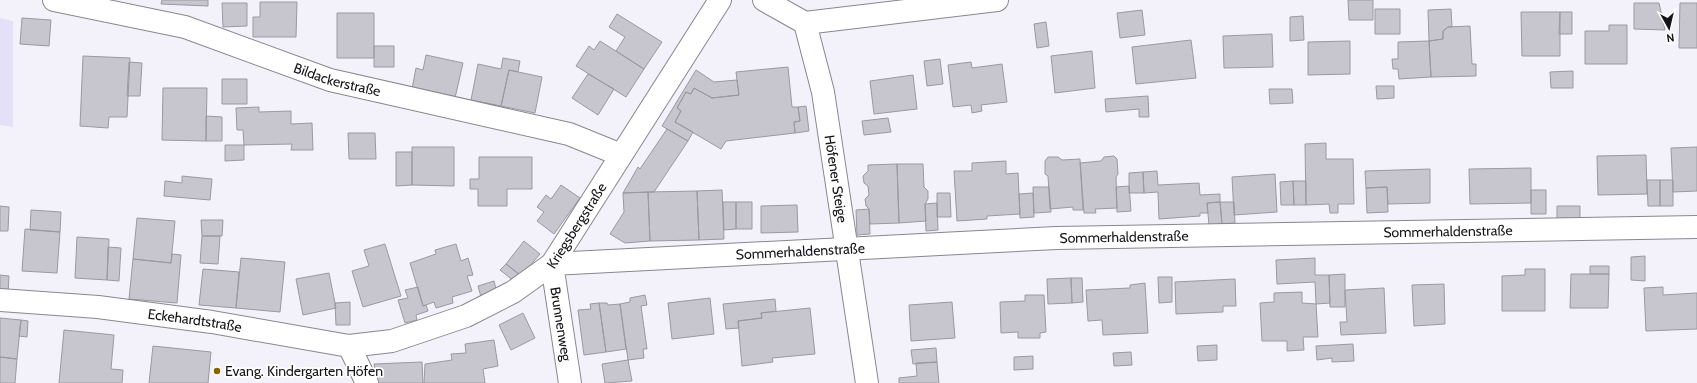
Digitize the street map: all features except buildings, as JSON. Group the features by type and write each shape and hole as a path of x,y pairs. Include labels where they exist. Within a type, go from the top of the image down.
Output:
{"street":[{"name":"Bildackerstraße","path":"54,0 185,27 330,80 569,134 622,155"},
{"name":"Kriegsbergstraße","path":"349,346 392,341 466,316 513,292 552,264 720,0"},
{"path":"764,0 805,22 997,0"},
{"name":"Höfener Steige","path":"805,22 823,92 868,383"},
{"name":"Sommerhaldenstraße","path":"552,264 847,250 1056,238 1697,227"},
{"name":"Brunnenweg","path":"552,264 570,383"},
{"name":"Eckehardtstraße","path":"0,300 98,307 212,322 349,346"},
{"path":"349,346 367,383"}],"shaded area":[{"path":"0,18 13,21 13,127 0,125"}],"place":[{"name":"Evang. Kindergarten Höfen","path":"217,371"}]}
